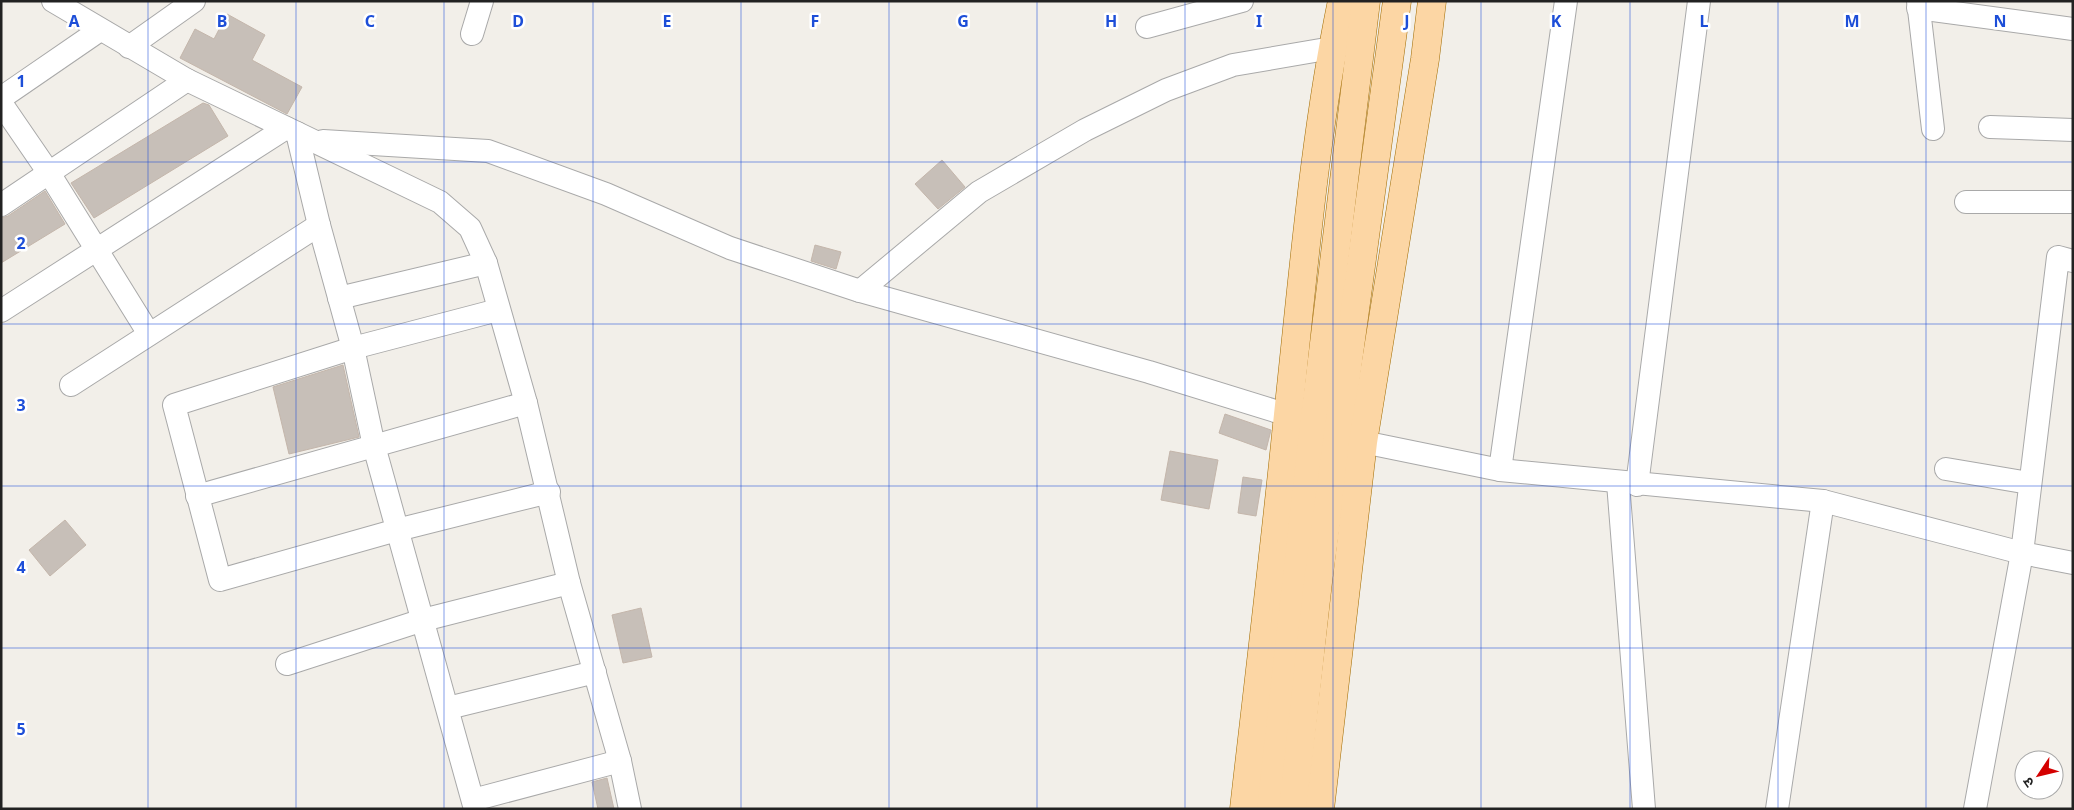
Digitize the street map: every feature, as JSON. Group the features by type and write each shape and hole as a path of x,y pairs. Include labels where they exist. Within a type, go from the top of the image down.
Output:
{"main road":[{"path":"1244,809 1288,415 1303,261 1332,48 1342,1"},
{"path":"1293,809 1307,583 1366,1"},
{"path":"1271,809 1397,1"},
{"path":"1320,809 1363,442 1425,59 1432,1"}],"street":[{"path":"53,1 187,80 451,210 470,228 486,263 526,402 549,492 569,583 620,761 630,809"},
{"path":"129,47 194,1"},
{"path":"472,34 482,1"},
{"path":"1147,27 1242,1"},
{"path":"1500,470 1566,1"},
{"path":"1644,809 1628,484 1699,1"},
{"path":"1933,129 1918,5 2073,29"},
{"path":"1,98 100,30"},
{"path":"860,291 979,192 1085,130 1166,90 1233,65 1332,48"},
{"path":"1,204 187,80"},
{"path":"1,104 49,172 149,334"},
{"path":"1990,127 2073,130"},
{"path":"298,134 318,225 353,348 374,446 474,805 620,761"},
{"path":"1,311 98,249 298,134 488,151 606,194 730,248 860,291 1149,372 1288,415"},
{"path":"1966,202 2073,202"},
{"path":"71,385 318,225"},
{"path":"1975,809 2022,553 2029,483 2058,257 2073,261"},
{"path":"339,298 486,263"},
{"path":"498,310 353,348 174,405 220,580 397,530 549,492"},
{"path":"197,496 526,402"},
{"path":"1363,442 1500,470 1628,484 1823,501 2022,553 2073,563"},
{"path":"1946,469 2029,483"},
{"path":"1777,809 1823,501"},
{"path":"287,664 423,620 569,583"},
{"path":"448,708 595,672"}],"building":[{"path":"227,14 265,35 252,60 302,87 287,114 180,58 195,29 214,39"},
{"path":"203,103 209,105 228,136 94,218 71,183"},
{"path":"942,160 965,187 938,209 915,184"},
{"path":"45,191 65,224 1,263 1,218 8,216"},
{"path":"815,245 841,252 836,269 811,261"},
{"path":"343,365 359,437 289,454 273,387"},
{"path":"1225,414 1271,430 1266,450 1219,433"},
{"path":"1170,451 1218,460 1209,509 1161,500"},
{"path":"1243,477 1262,480 1256,516 1238,513"},
{"path":"65,520 86,545 50,576 29,550"},
{"path":"641,608 652,657 623,663 612,615"},
{"path":"607,778 614,809 598,809 592,782"}]}
